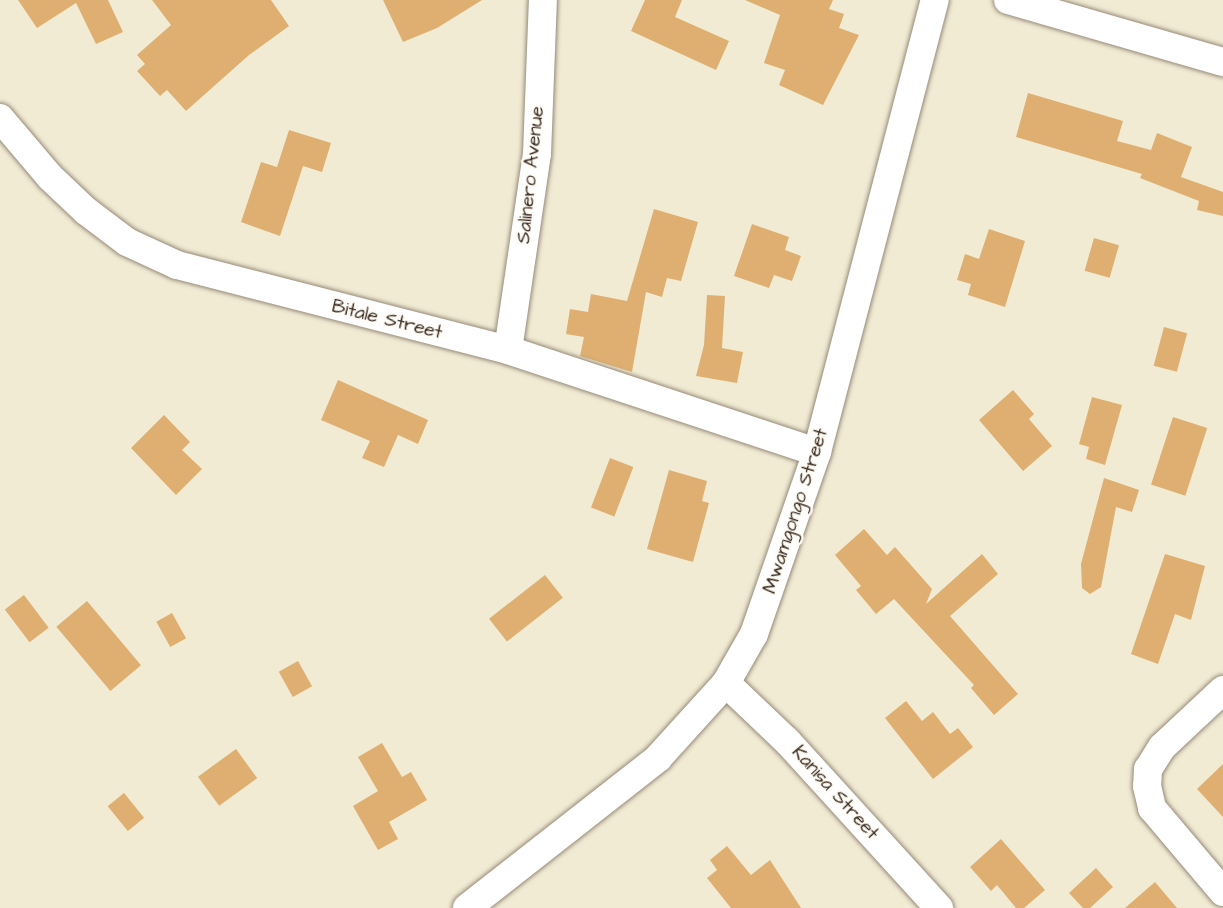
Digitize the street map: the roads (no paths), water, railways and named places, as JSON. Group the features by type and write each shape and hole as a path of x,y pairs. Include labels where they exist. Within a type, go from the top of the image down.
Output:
{"street":[{"name":"Salinero Avenue","path":"508,350 537,154 543,0"},
{"name":"Mwamgongo Street","path":"467,908 658,758 726,683 754,634 817,452 934,0"},
{"path":"1008,0 1223,62"},
{"name":"Bitale Street","path":"0,118 50,177 86,211 127,242 177,265 508,350 817,452"},
{"name":"Kanisa Street","path":"726,683 787,741 939,908"},
{"path":"1223,690 1162,747 1148,769 1147,786 1152,808 1223,892"}]}
